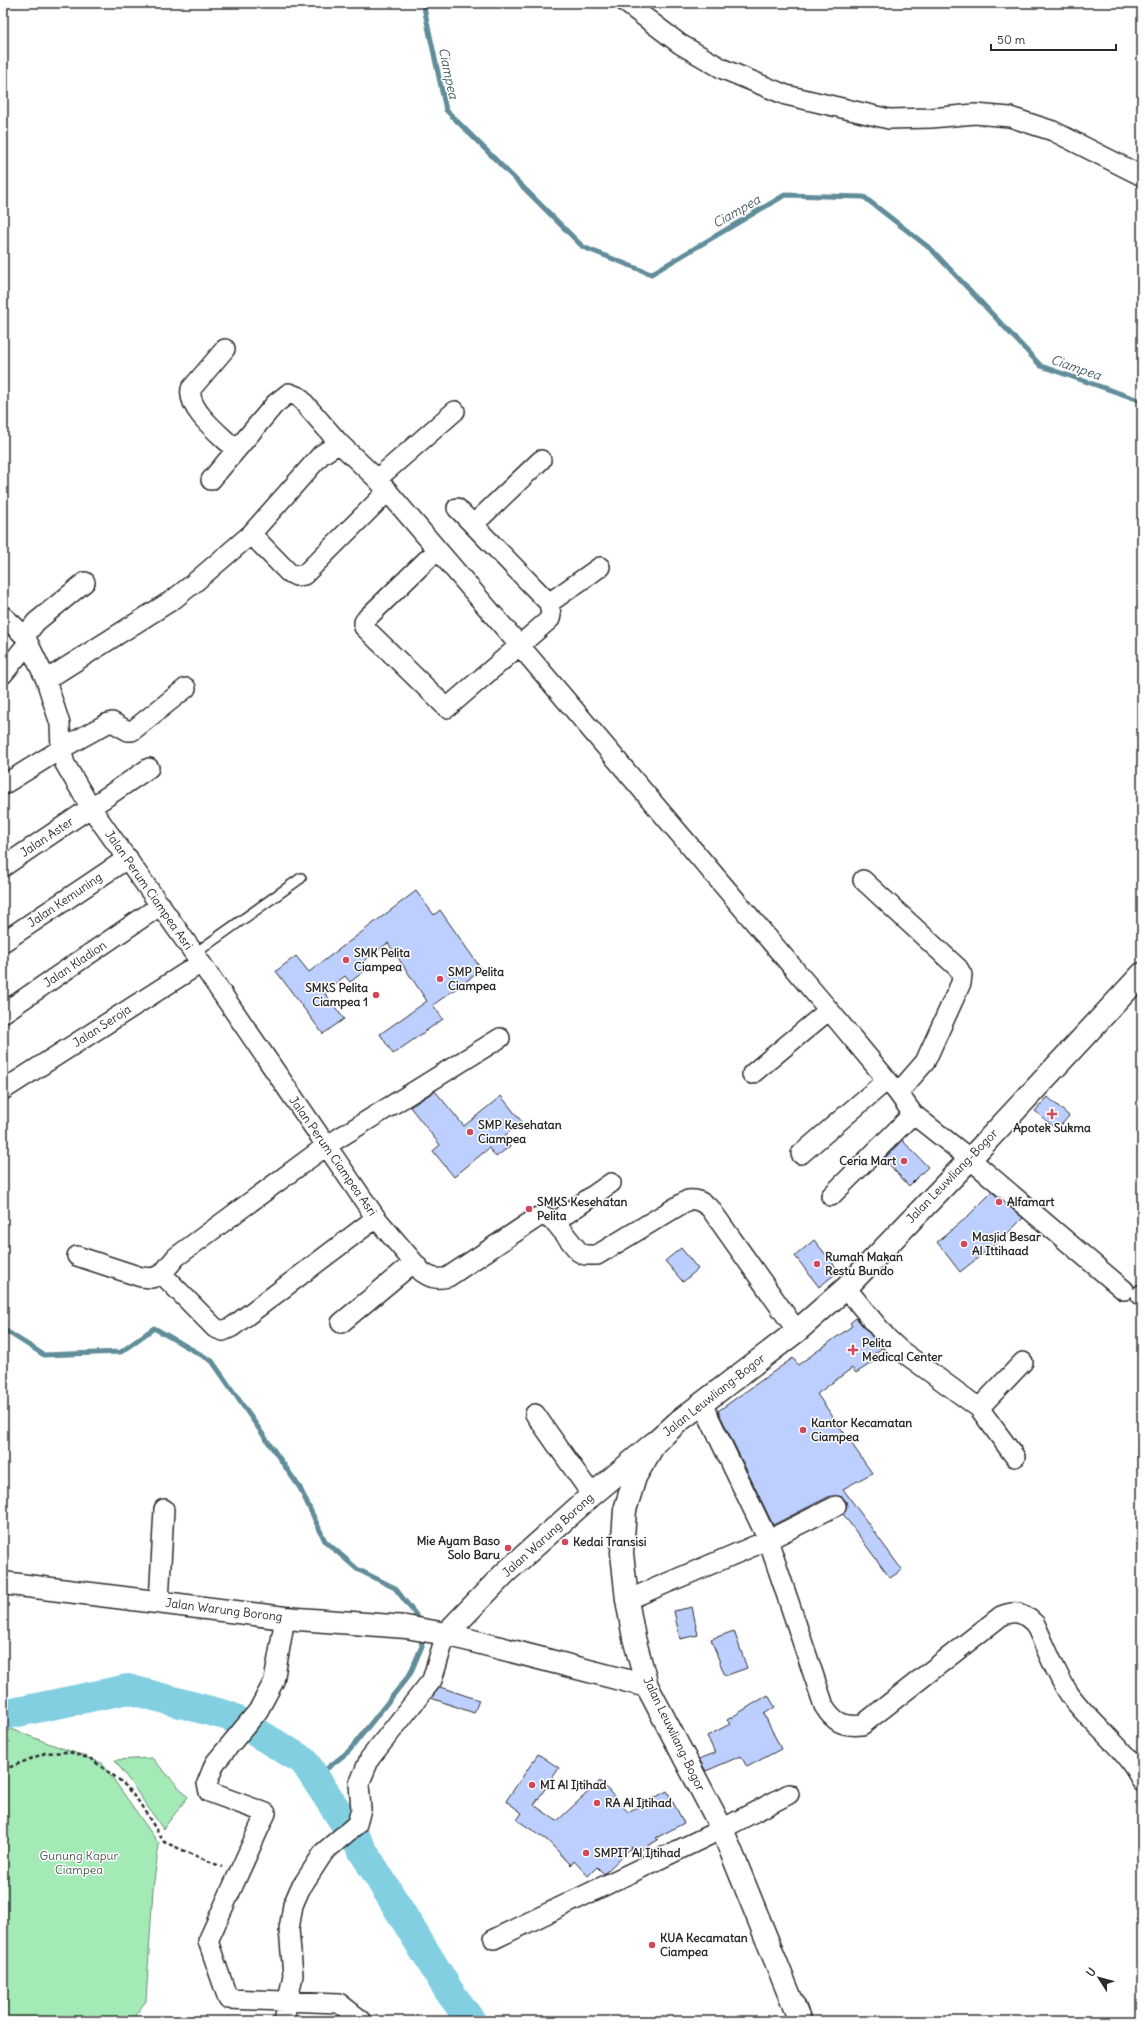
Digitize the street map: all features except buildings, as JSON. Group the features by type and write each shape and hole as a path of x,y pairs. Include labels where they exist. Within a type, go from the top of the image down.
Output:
{"main road":[{"name":"Jalan Leuwliang-Bogor","path":"800,2021 722,1829 647,1686 634,1638 627,1600 622,1553 625,1510 635,1477 655,1443 678,1421 797,1331 846,1288 970,1159 1142,974"},
{"name":"Jalan Warung Borong","path":"446,1634 505,1573 592,1495 655,1443"},
{"name":"Jalan Warung Borong","path":"3,1583 285,1618 406,1627 446,1634 647,1686"}],"street":[{"path":"626,3 680,44 723,69 786,95 890,119 931,118 975,114 1010,117 1053,131 1142,176"},
{"path":"225,349 191,389 190,396 192,403 199,412 235,449"},
{"path":"211,480 235,449 275,404 290,393 299,396 339,443 383,485 829,1010 893,1086 913,1114 1136,1293"},
{"path":"251,534 288,572 296,576 304,575 383,485 455,410"},
{"path":"46,680 174,599 251,534 321,455 339,443"},
{"path":"474,524 541,460"},
{"path":"437,550 367,618 364,622 364,627 447,708 520,646 550,619 551,615 549,603 457,508"},
{"path":"549,603 600,567"},
{"path":"3,674 36,622 85,582"},
{"name":"Jalan Perum Ciampea Asri","path":"3,616 26,639 46,680 60,724 61,748 65,764 91,808 128,858 155,910 198,958 376,1218 413,1263 430,1278 440,1279 448,1277 538,1217 544,1216 555,1222"},
{"path":"3,785 61,748 110,723 115,723 130,731 186,688"},
{"name":"Jalan Aster","path":"3,867 149,768"},
{"name":"Jalan Kemuning","path":"3,942 128,858"},
{"path":"801,1154 925,1062 962,984 962,975 958,968 863,880"},
{"name":"Jalan Kladion","path":"3,1013 155,910"},
{"name":"Jalan Seroja","path":"3,1090 198,958"},
{"path":"752,1074 829,1010"},
{"path":"77,1256 141,1277 152,1278 162,1274 176,1258 326,1146 500,1038"},
{"path":"831,1196 913,1114"},
{"path":"611,1183 555,1222 579,1252 585,1255 597,1255 688,1200 695,1199 710,1208 797,1331"},
{"path":"162,1274 215,1328 223,1331 232,1327 376,1218"},
{"path":"340,1324 413,1263"},
{"path":"846,1288 887,1338 900,1350 979,1408 1015,1457"},
{"path":"979,1408 1023,1362"},
{"path":"702,1403 768,1540 824,1706 831,1718 840,1724 850,1726 862,1725 1000,1616 1012,1612 1020,1612 1028,1616 1035,1624 1069,1694 1085,1714 1140,1772"},
{"path":"534,1414 592,1495"},
{"path":"627,1600 768,1540 836,1506"},
{"path":"159,1602 164,1509"},
{"path":"285,1618 274,1681 258,1711 215,1763 208,1775 206,1784 208,1792 266,1813 237,1874 208,1941 228,1999 339,2003 362,2021"},
{"path":"284,2021 293,1975 289,1929 293,1905 300,1889 324,1852 357,1824 361,1809 359,1784 370,1758 432,1680 446,1634"},
{"path":"494,1939 722,1829 789,1794"}],"lane":[{"path":"198,958 301,878"}],"path":[{"path":"3,1770 45,1752 69,1752 91,1759 122,1782 138,1802 164,1842 237,1874"}],"green space":[{"name":"Gunung Kapur Ciampea","path":"5,1727 102,1763 159,1844 153,1889 146,2001 131,2021 3,2021 3,1728"},
{"path":"152,1758 188,1797 163,1829 115,1760"}],"waterway":[{"name":"Ciampea","path":"423,3 446,110 583,247 651,274 785,195 864,197 932,250 1041,366 1142,401"},
{"path":"3,1329 44,1355 121,1352 154,1328 212,1361 300,1488 325,1541 357,1569 395,1588 416,1615 418,1624"},
{"path":"315,1778 349,1751 410,1674 422,1646 420,1634"},
{"path":"3,1715 128,1689 229,1716 304,1761 358,1843 449,1991 471,2021"}],"place":[{"name":"SMK Pelita Ciampea","path":"346,960"},
{"name":"SMP Pelita Ciampea","path":"440,979"},
{"name":"SMKS Pelita Ciampea 1","path":"376,995"},
{"name":"Apotek Sukma","path":"1052,1114"},
{"name":"SMP Kesehatan Ciampea","path":"470,1132"},
{"name":"Ceria Mart","path":"904,1161"},
{"name":"Alfamart","path":"999,1202"},
{"name":"SMKS Kesehatan Pelita","path":"529,1209"},
{"name":"Masjid Besar Al Ittihaad","path":"964,1244"},
{"name":"Rumah Makan Restu Bundo","path":"817,1264"},
{"name":"Pelita Medical Center","path":"853,1350"},
{"name":"Kantor Kecamatan Ciampea","path":"803,1430"},
{"name":"Kedai Transisi","path":"565,1542"},
{"name":"Mie Ayam Baso Solo Baru","path":"508,1548"},
{"name":"MI Al Ijtihad","path":"532,1785"},
{"name":"RA Al Ijtihad","path":"597,1803"},
{"name":"SMPIT Al Ijtihad","path":"586,1853"},
{"name":"KUA Kecamatan Ciampea","path":"652,1945"}]}
